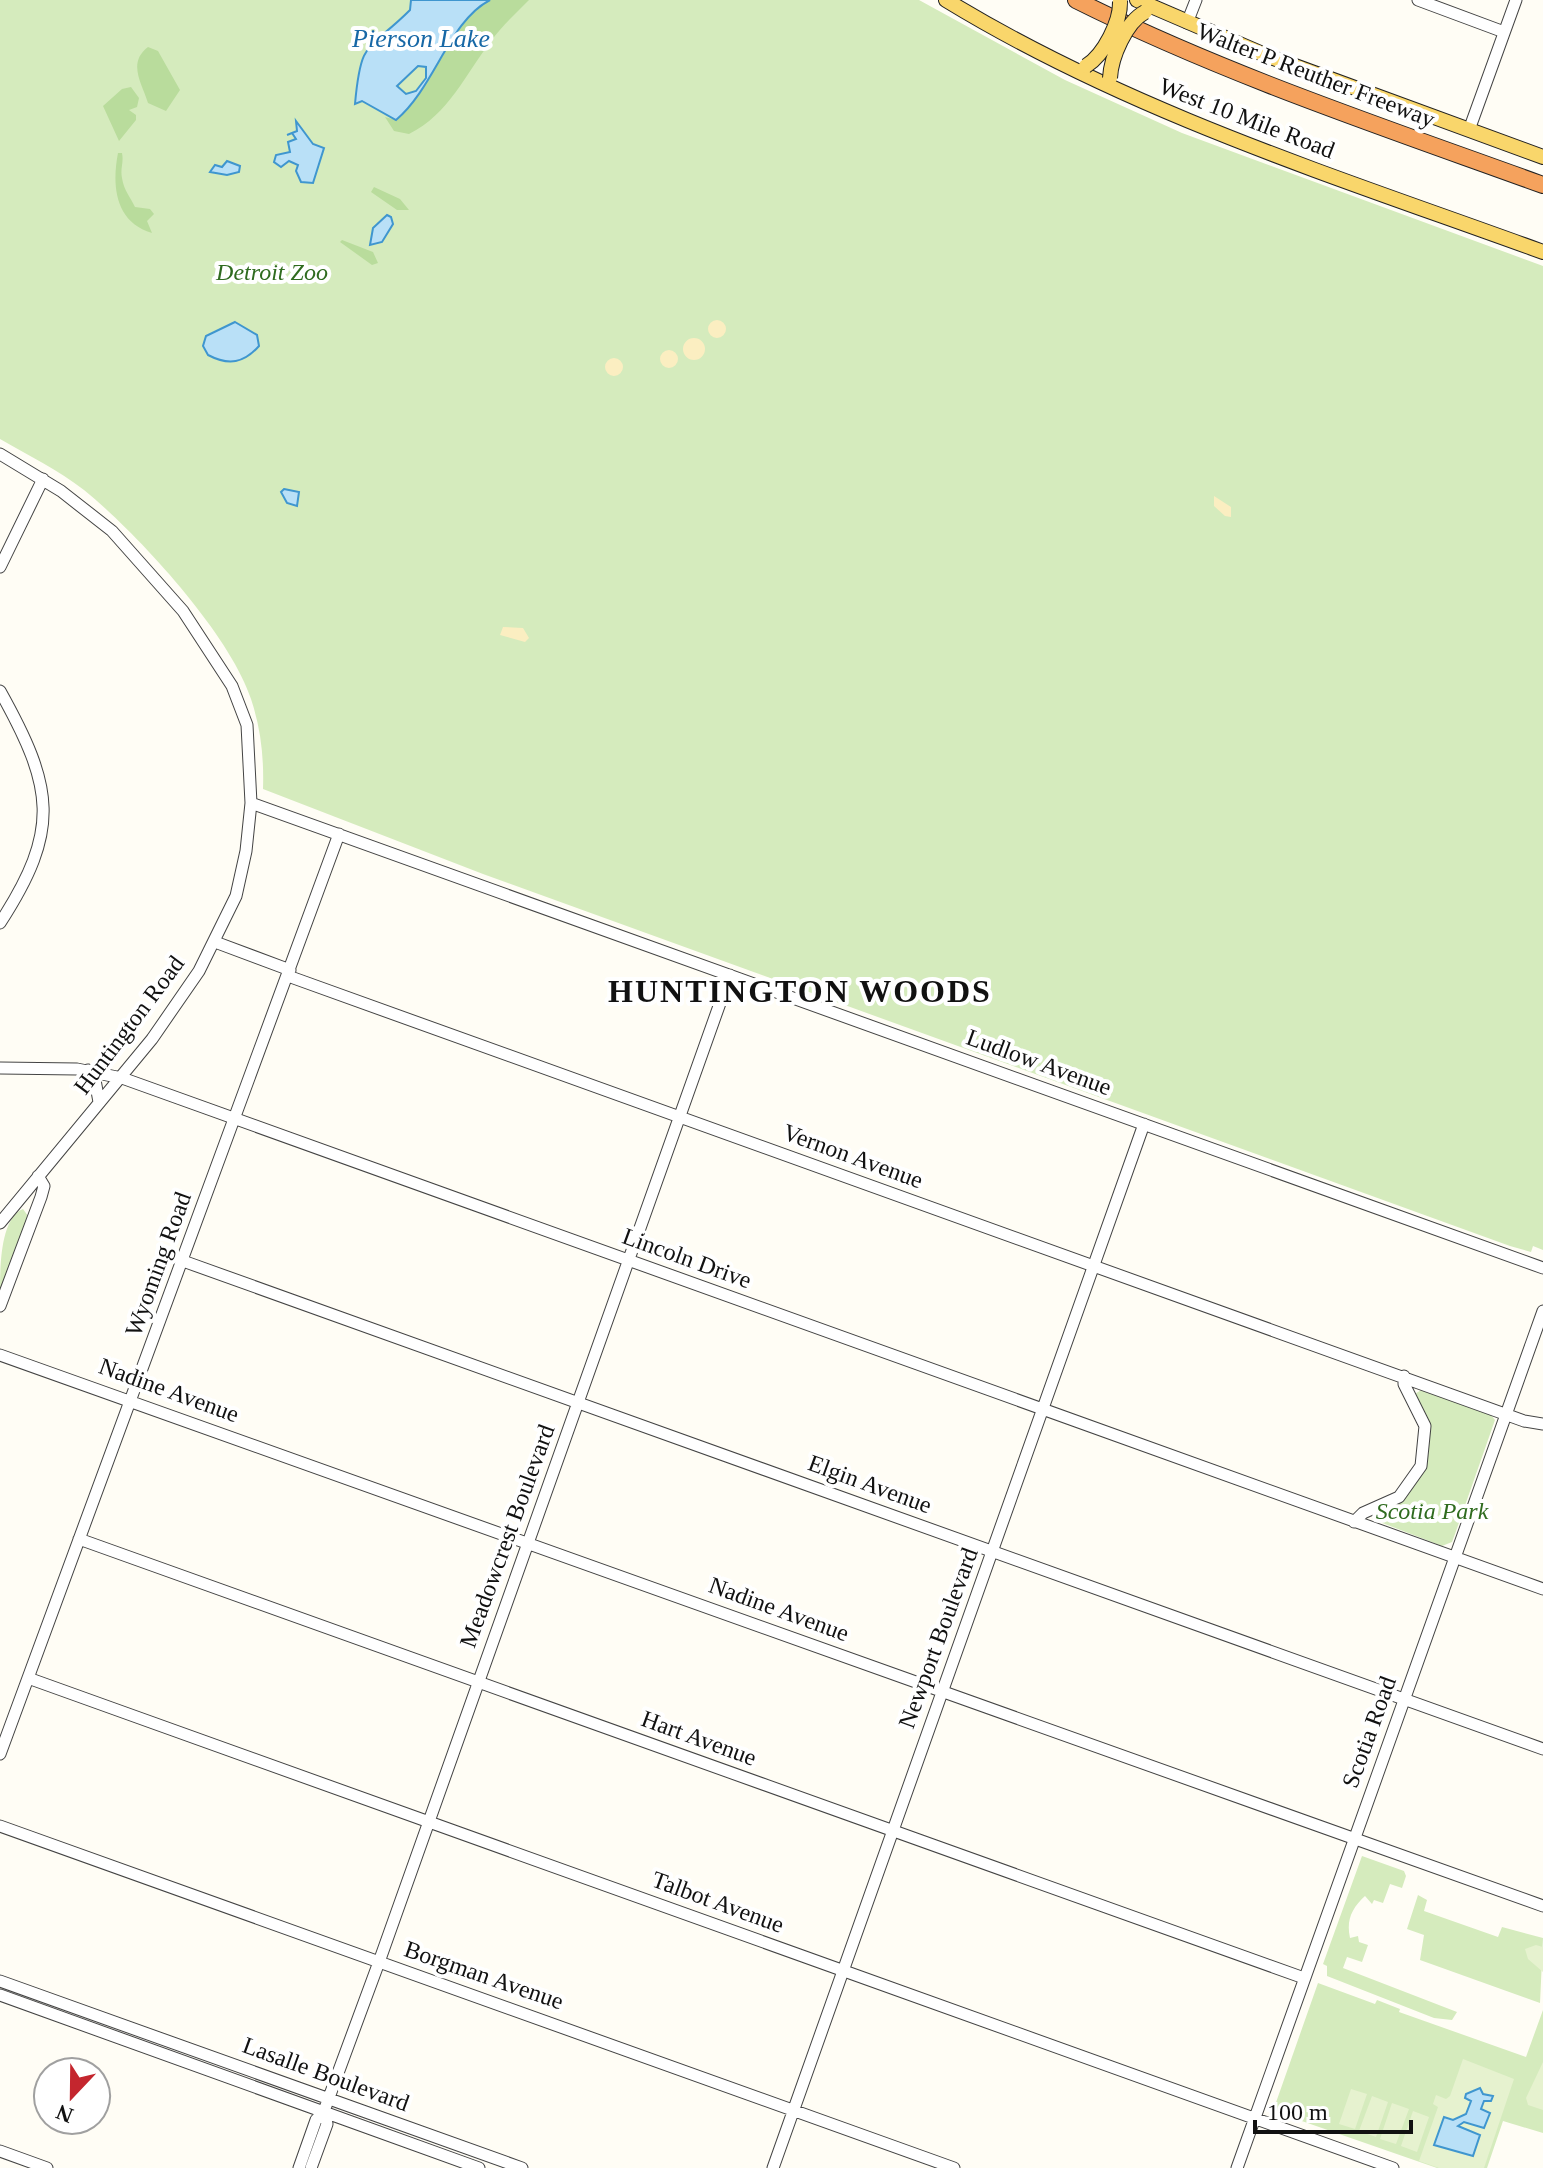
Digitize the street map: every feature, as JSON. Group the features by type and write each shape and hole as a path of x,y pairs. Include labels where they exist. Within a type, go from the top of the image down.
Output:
{"highway":[{"name":"Walter P Reuther Freeway","path":"1076,0 1155,39 1265,84 1543,185"}],"main road":[{"name":"West 10 Mile Road","path":"946,0 1069,67 1112,83 1244,143 1543,252"},
{"path":"1069,67 1086,66 1100,54 1118,17 1120,0"},
{"path":"1112,83 1112,62 1130,25 1147,8 1543,157"}],"street":[{"path":"1187,23 1196,0"},
{"path":"1418,0 1504,32"},
{"path":"1469,130 1516,0"},
{"name":"Huntington Road","path":"0,454 43,479 112,531 183,611 232,686 247,725 251,803 242,874 215,942 183,998 122,1078 0,1223"},
{"path":"0,567 43,479"},
{"path":"0,691 36,768 44,817 34,865 0,923"},
{"name":"Ludlow Avenue","path":"251,803 1543,1268"},
{"name":"Wyoming Road","path":"0,1754 339,834"},
{"name":"Vernon Avenue","path":"215,942 289,973 680,1117 1506,1414 1543,1424"},
{"name":"Meadowcrest Boulevard","path":"299,2168 316,2120 329,2099 379,1962 730,975"},
{"name":"Lincoln Drive","path":"0,1068 88,1070 122,1078 1543,1589"},
{"path":"88,1070 95,1080 99,1102"},
{"name":"Newport Boulevard","path":"773,2168 1144,1124"},
{"path":"0,1306 44,1186 38,1176"},
{"path":"18,1199 35,1212"},
{"name":"Elgin Avenue","path":"183,1261 1543,1749"},
{"name":"Scotia Road","path":"1237,2168 1543,1311"},
{"name":"Nadine Avenue","path":"0,1355 131,1399 1543,1906"},
{"path":"1354,1522 1358,1516 1399,1497 1411,1485 1421,1466 1425,1426 1404,1384 1404,1376"},
{"name":"Hart Avenue","path":"79,1539 1304,1978"},
{"name":"Talbot Avenue","path":"28,1678 1393,2168"},
{"name":"Borgman Avenue","path":"0,1826 954,2168"},
{"name":"Lasalle Boulevard","path":"0,1981 520,2168"},
{"name":"Lasalle Boulevard","path":"0,1995 479,2168"},
{"path":"113,2036 118,2023"},
{"name":"Meadowcrest Boulevard","path":"311,2168 327,2124 324,2111"},
{"path":"0,2151 47,2168"}],"green space":[{"name":"Detroit Zoo","path":"0,0 919,0 1065,80 1182,133 1543,266 1543,1250 1533,1246 1531,1252 1510,1246 483,874 263,789 261,744 251,699 224,645 203,616 155,558 106,509 64,476 0,439"},
{"path":"490,0 529,0 495,35 435,116 409,134 394,131 385,117 396,120 410,106 464,23"},
{"path":"148,47 158,51 180,90 166,111 148,103 138,74 138,60"},
{"path":"131,87 139,98 137,107 129,110 136,115 136,120 119,141 103,106 122,89"},
{"path":"118,153 122,153 123,183 135,207 150,209 154,214 147,221 152,233 130,220 118,200 115,177"},
{"path":"374,187 400,199 409,210 397,210 371,192"},
{"path":"342,240 373,252 378,263 372,265 340,242"},
{"path":"23,1209 28,1216 0,1294 1,1258 6,1233 15,1214"},
{"name":"Scotia Park","path":"1421,1390 1491,1415 1495,1420 1452,1542 1442,1546 1372,1519 1374,1514 1409,1489 1426,1465 1429,1451 1427,1435 1415,1394"},
{"path":"1362,1856 1404,1871 1406,1876 1402,1888 1390,1884 1383,1903 1374,1900 1372,1904 1365,1896 1357,1905 1351,1915 1350,1938 1358,1936 1359,1942 1368,1945 1362,1962 1347,1957 1343,1968 1457,2012 1452,2020 1434,2018 1327,1976 1327,1966 1323,1964"},
{"path":"1418,1895 1427,1900 1424,1911 1498,1937 1502,1927 1543,1938 1540,2003 1420,1960 1424,1935 1407,1929"},
{"path":"1536,1945 1543,1947 1543,1972 1528,1959 1525,1949"},
{"path":"1318,1983 1375,2004 1377,2000 1400,2009 1399,2012 1526,2057 1543,2010 1543,2133 1503,2121 1487,2168 1437,2168 1273,2111"},
{"path":"1463,2059 1514,2079 1484,2168 1439,2168 1419,2161 1438,2107 1433,2104 1436,2095 1446,2099 1450,2096"},
{"path":"1543,2062 1543,2110 1528,2105 1526,2098"},
{"path":"1351,2089 1367,2094 1355,2129 1339,2124"},
{"path":"1372,2096 1388,2102 1376,2137 1359,2131"},
{"path":"1392,2103 1409,2109 1396,2144 1380,2139"},
{"path":"1413,2111 1429,2117 1417,2152 1401,2146"}],"sand":[{"path":"717,320 726,329 717,338 708,329"},
{"path":"694,338 702,341 705,349 702,357 694,360 686,357 683,349 686,341"},
{"path":"669,350 678,359 669,368 660,359"},
{"path":"614,358 623,367 614,376 605,367"},
{"path":"1214,496 1231,507 1231,517 1225,516 1214,506"},
{"path":"503,627 523,628 529,638 525,642 500,635"}],"water":[{"name":"Pierson Lake","path":"411,0 490,0 464,23 410,106 396,120 362,101 355,104 357,82 369,48 410,10","holes":["418,66 426,67 426,78 416,91 406,94 397,86"]},
{"path":"296,121 313,144 324,148 313,183 301,182 296,171 298,165 289,161 281,167 274,162 276,155 290,152 288,142 296,139 292,133 297,131"},
{"path":"227,161 240,166 239,172 227,175 210,172 215,165 222,167"},
{"path":"387,215 393,224 382,242 370,245 373,228"},
{"path":"235,322 257,335 259,346 236,361 223,361 208,355 203,346 206,336"},
{"path":"284,489 299,492 297,506 287,503 281,492"},
{"path":"1480,2088 1483,2094 1493,2096 1491,2101 1484,2101 1481,2109 1490,2113 1484,2128 1464,2122 1458,2126 1480,2135 1473,2156 1434,2145 1444,2117 1453,2120 1466,2114 1471,2101 1465,2098 1466,2094"}],"district":[{"name":"HUNTINGTON WOODS","path":"800,991"}]}
